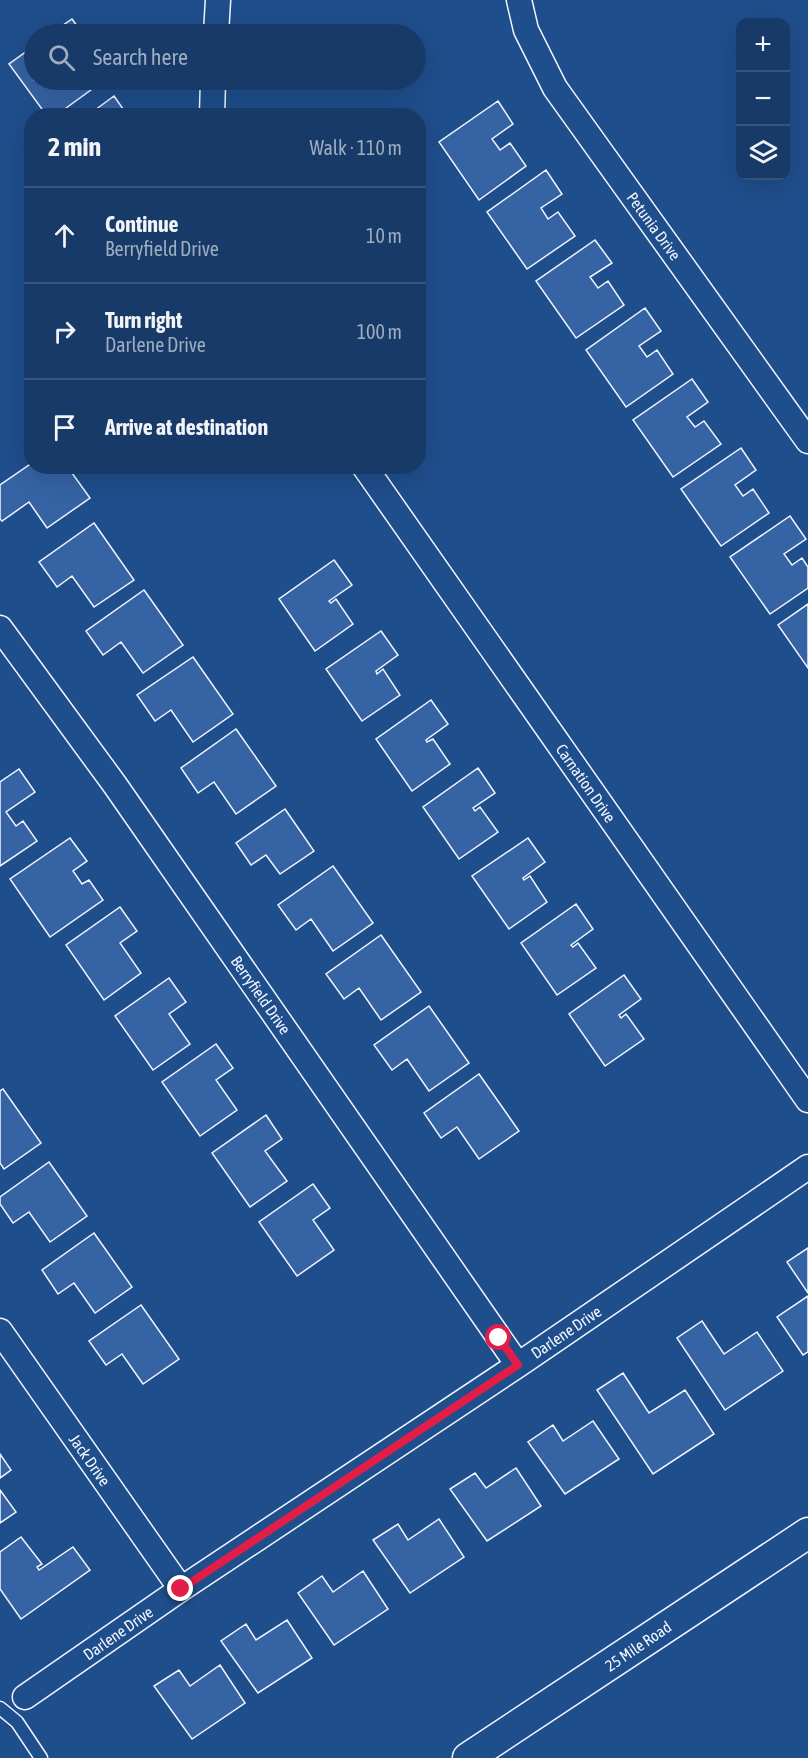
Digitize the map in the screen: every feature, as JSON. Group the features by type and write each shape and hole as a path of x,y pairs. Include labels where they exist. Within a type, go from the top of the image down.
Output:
{"street":[{"path":"217,24 218,0"},
{"name":"Petunia Drive","path":"519,0 526,30 555,88 808,441"},
{"path":"212,108 213,90"},
{"name":"Carnation Drive","path":"370,474 808,1100"},
{"name":"Berryfield Drive","path":"0,628 115,784 518,1365"},
{"name":"Darlene Drive","path":"25,1697 181,1589 518,1365 808,1167"},
{"name":"Jack Drive","path":"0,1331 181,1589"},
{"name":"25 Mile Road","path":"468,1758 808,1533"}],"lane":[{"path":"0,1708 17,1722 41,1758"}],"building":[{"path":"72,19 76,24 65,24"},
{"path":"24,53 24,85 9,64"},
{"path":"28,90 91,90 66,108 41,108"},
{"path":"114,96 122,108 98,108"},
{"path":"498,101 513,124 492,139 500,150 510,143 526,166 479,200 439,142"},
{"path":"546,170 562,194 541,208 548,219 558,212 575,236 527,269 487,212"},
{"path":"595,240 612,263 590,277 598,288 608,281 624,305 576,338 536,281"},
{"path":"645,308 661,331 639,346 647,357 657,350 673,374 626,407 586,350"},
{"path":"692,379 708,402 687,417 695,427 704,421 721,444 673,477 633,420"},
{"path":"741,448 756,470 735,485 743,496 753,489 769,513 721,546 681,489"},
{"path":"24,468 24,474 73,474 90,498 47,528 29,502 2,521 0,519 0,485"},
{"path":"790,516 806,539 784,554 792,565 802,558 808,567 808,588 770,614 730,557"},
{"path":"94,523 134,580 94,607 72,576 57,587 39,562"},
{"path":"334,560 352,585 329,601 331,603 336,599 353,624 315,651 279,599"},
{"path":"144,590 183,645 143,673 121,642 103,655 86,631"},
{"path":"808,604 808,668 778,625"},
{"path":"381,631 398,655 376,671 377,674 383,669 400,695 362,721 326,669"},
{"path":"193,657 233,714 193,742 171,710 155,721 137,695"},
{"path":"431,700 448,724 426,740 427,742 433,739 450,764 412,791 376,739"},
{"path":"236,729 276,786 236,814 214,782 198,793 181,768"},
{"path":"478,768 495,793 473,808 475,811 480,807 498,832 459,859 423,807"},
{"path":"19,769 35,792 6,812 16,826 23,821 37,841 0,866 0,782"},
{"path":"285,809 314,851 280,874 266,855 251,865 236,843"},
{"path":"70,838 87,861 73,871 82,884 89,880 103,900 50,937 10,879"},
{"path":"528,838 545,862 523,878 524,880 530,876 547,902 509,929 472,876"},
{"path":"333,866 373,923 333,951 311,919 296,930 278,905"},
{"path":"576,904 593,929 571,945 573,947 578,943 596,968 557,995 521,943"},
{"path":"120,907 137,931 120,943 141,973 104,1000 66,945"},
{"path":"381,935 421,992 381,1020 359,988 344,999 326,974"},
{"path":"624,975 641,999 619,1015 621,1018 626,1014 644,1039 605,1066 569,1014"},
{"path":"169,978 186,1002 169,1014 190,1044 153,1070 115,1016"},
{"path":"429,1006 469,1063 429,1091 407,1059 392,1070 374,1045"},
{"path":"216,1044 233,1068 216,1080 237,1110 200,1136 162,1082"},
{"path":"479,1074 519,1131 479,1159 457,1127 441,1138 424,1113"},
{"path":"3,1089 41,1143 4,1169 0,1163 0,1091"},
{"path":"266,1115 282,1139 265,1151 287,1181 250,1207 212,1153"},
{"path":"49,1162 87,1216 50,1242 29,1212 13,1223 0,1204 0,1197"},
{"path":"313,1184 330,1208 313,1220 334,1250 297,1276 259,1222"},
{"path":"94,1233 132,1287 95,1313 74,1283 58,1294 42,1270"},
{"path":"808,1248 808,1293 787,1262"},
{"path":"808,1296 808,1352 803,1355 777,1317"},
{"path":"141,1305 179,1359 143,1384 122,1354 106,1365 89,1341"},
{"path":"702,1321 724,1354 757,1332 783,1371 725,1410 677,1338"},
{"path":"623,1373 649,1413 685,1390 714,1434 653,1474 597,1390"},
{"path":"593,1421 619,1459 565,1494 528,1442 553,1425 563,1441"},
{"path":"0,1454 11,1470 0,1478"},
{"path":"516,1468 541,1506 487,1541 450,1489 475,1473 486,1488"},
{"path":"0,1490 16,1512 0,1523"},
{"path":"439,1519 464,1557 410,1593 373,1540 398,1524 408,1540"},
{"path":"21,1537 42,1564 37,1567 39,1570 73,1547 90,1570 21,1619 0,1589 0,1552"},
{"path":"363,1571 388,1609 334,1645 298,1593 322,1576 333,1592"},
{"path":"287,1620 312,1658 258,1693 221,1641 246,1624 256,1640"},
{"path":"220,1665 245,1703 192,1739 154,1686 179,1670 190,1686"}],"route":[{"path":"181,1589 518,1365 499,1338"}]}
